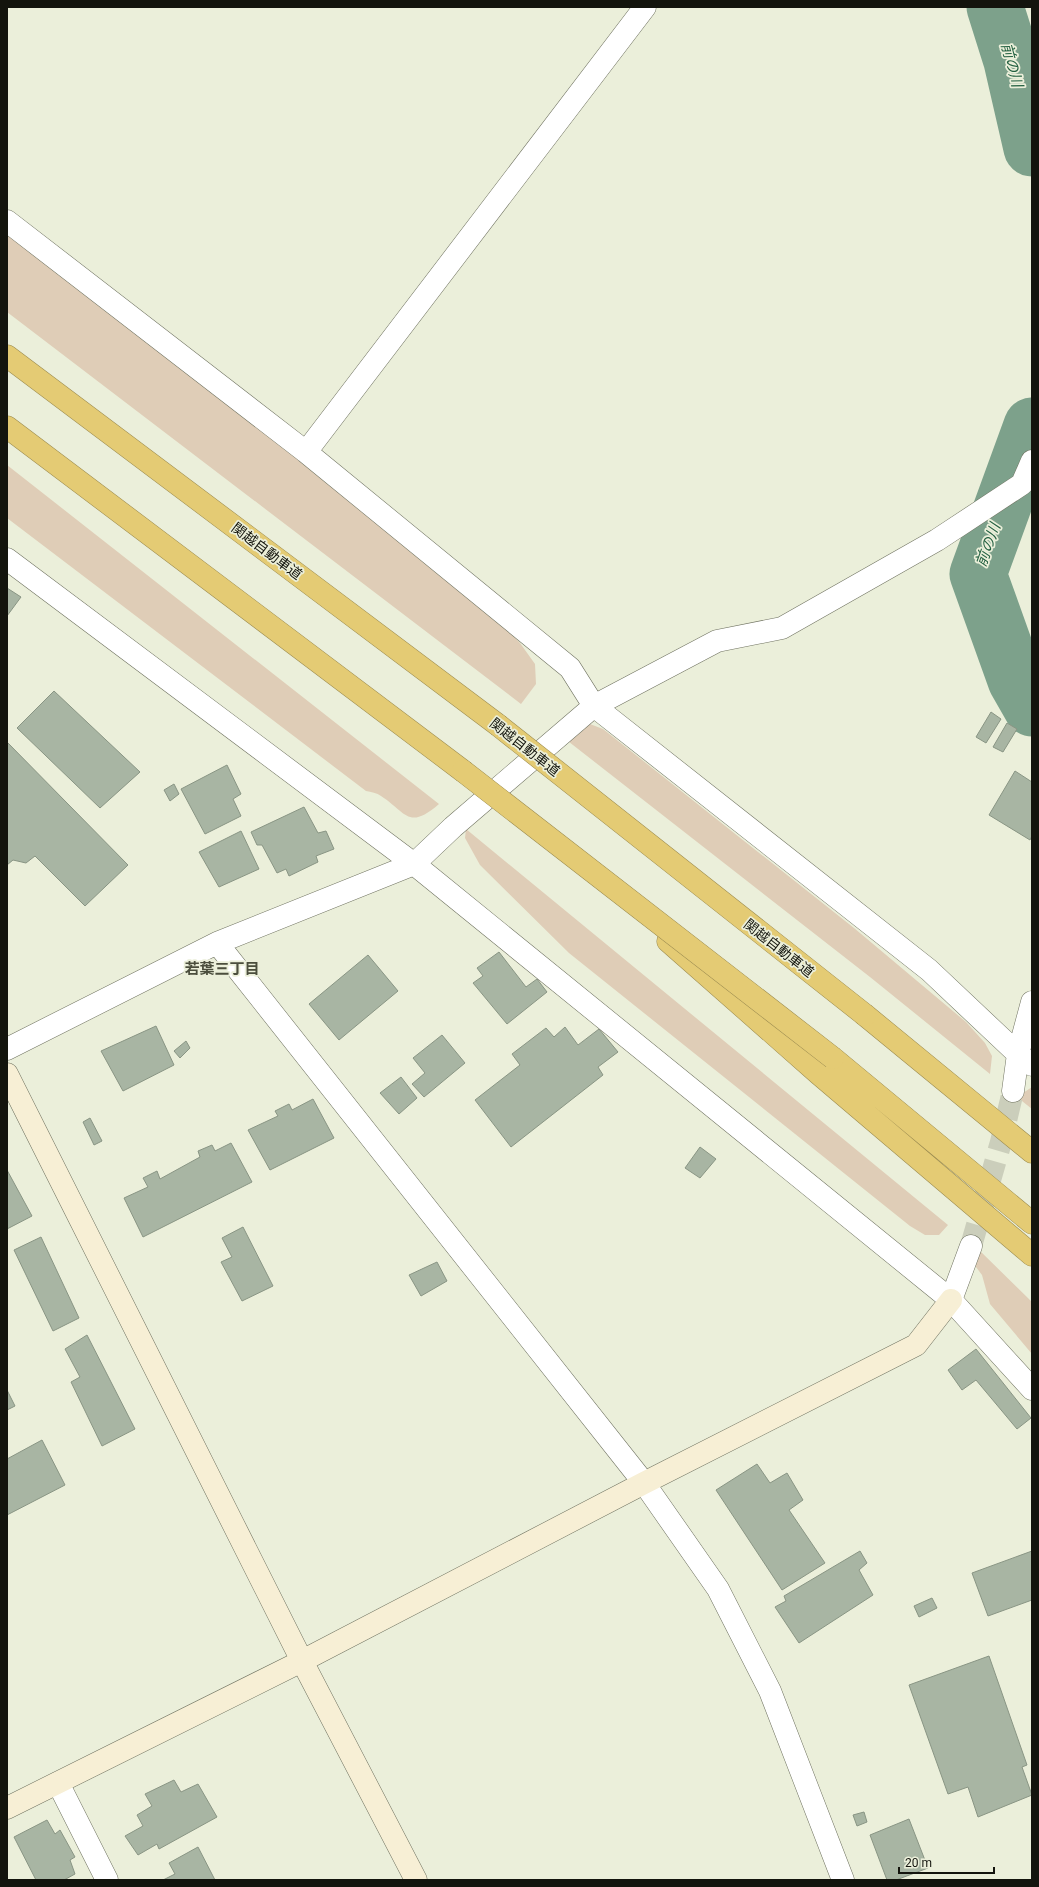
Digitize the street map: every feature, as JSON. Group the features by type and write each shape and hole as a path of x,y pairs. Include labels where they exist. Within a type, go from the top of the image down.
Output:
{"highway":[{"name":"関越自動車道","path":"7,356 498,725 865,1016 1032,1152"},
{"path":"7,427 463,771 550,839 826,1066 1032,1223"},
{"path":"826,1066 1032,1255"}],"street":[{"path":"306,452 645,7"},
{"path":"7,221 306,452 570,668 594,706 929,970 1025,1059"},
{"path":"7,1049 217,943 414,864 453,827 594,706 718,641 782,628 938,540 1022,484 1032,461"},
{"path":"7,559 414,864 951,1300 1032,1389"},
{"path":"217,943 644,1483 718,1589 766,1684 843,1880"},
{"path":"1013,1091 1025,1059 1032,1002"},
{"path":"7,1074 302,1661 416,1880"},
{"path":"7,1808 302,1661 644,1483 916,1345 951,1300 971,1246"},
{"path":"58,1783 107,1880"}],"shaded area":[{"path":"7,232 279,442 494,616 520,643 535,664 536,684 521,704 7,312"},
{"path":"7,465 439,804 429,812 414,818 402,813 379,795 366,791 7,518"},
{"path":"582,721 603,729 854,928 966,1022 985,1043 992,1056 990,1074 870,977 564,738"},
{"path":"466,829 948,1225 939,1235 925,1235 910,1226 569,953 480,865 465,838"},
{"path":"1032,1087 1032,1109 1017,1097"},
{"path":"976,1247 1032,1302 1032,1354 990,1304 982,1275 973,1263"}],"building":[{"path":"7,588 21,597 7,616"},
{"path":"54,691 140,772 100,808 17,728"},
{"path":"991,712 1001,719 986,743 976,737"},
{"path":"1007,723 1017,729 1003,752 993,747"},
{"path":"7,742 128,865 85,906 35,856 26,863 13,860 7,865"},
{"path":"227,765 241,794 233,799 241,816 205,834 181,789"},
{"path":"1015,771 1032,782 1032,836 1030,840 989,815"},
{"path":"174,784 179,794 170,801 164,790"},
{"path":"304,807 318,833 326,831 334,849 316,856 318,862 289,876 286,869 277,873 262,845 257,845 251,832"},
{"path":"241,831 259,869 219,887 199,852"},
{"path":"499,952 526,987 537,979 547,992 507,1024 473,983 483,976 477,968"},
{"path":"368,955 398,991 339,1040 309,1004"},
{"path":"156,1026 174,1065 123,1091 101,1051"},
{"path":"565,1027 578,1045 599,1029 618,1052 598,1067 603,1075 511,1147 475,1100 520,1065 512,1054 546,1028 554,1037"},
{"path":"442,1035 465,1063 424,1097 412,1084 425,1073 413,1058"},
{"path":"186,1041 190,1048 180,1058 174,1051"},
{"path":"401,1077 417,1098 399,1114 380,1093"},
{"path":"313,1099 334,1138 270,1170 248,1130 278,1116 275,1111 289,1104 292,1110"},
{"path":"90,1118 102,1141 94,1145 83,1122"},
{"path":"231,1143 252,1182 143,1237 124,1198 148,1187 143,1178 157,1171 160,1179 200,1157 198,1151 212,1145 215,1151"},
{"path":"700,1147 716,1159 700,1178 685,1168"},
{"path":"7,1170 32,1216 7,1229"},
{"path":"243,1227 273,1286 242,1301 221,1262 232,1257 222,1238"},
{"path":"41,1237 79,1318 53,1331 14,1250"},
{"path":"437,1262 447,1281 421,1296 409,1275"},
{"path":"87,1335 135,1429 102,1446 71,1382 80,1377 65,1349"},
{"path":"976,1349 1031,1418 1017,1429 976,1380 962,1390 948,1370"},
{"path":"7,1390 15,1406 7,1410"},
{"path":"42,1440 65,1485 7,1515 7,1459"},
{"path":"757,1464 770,1483 787,1473 803,1500 789,1510 825,1563 782,1590 716,1490"},
{"path":"860,1551 867,1563 859,1570 873,1595 799,1643 775,1607 786,1601 784,1596"},
{"path":"1032,1551 1032,1600 988,1616 972,1573"},
{"path":"932,1598 937,1608 919,1617 914,1606"},
{"path":"989,1656 1027,1765 1022,1767 1032,1795 978,1817 968,1787 948,1794 909,1685"},
{"path":"174,1780 181,1792 198,1784 217,1817 159,1849 157,1844 138,1855 125,1836 143,1826 137,1815 152,1806 145,1794"},
{"path":"864,1812 867,1822 857,1826 853,1815"},
{"path":"909,1819 928,1868 896,1880 887,1880 870,1835"},
{"path":"47,1820 55,1834 60,1830 75,1857 70,1860 75,1874 64,1880 36,1880 14,1837"},
{"path":"198,1847 215,1880 163,1880 175,1874 169,1863"}],"waterway":[{"name":"前の川","path":"995,7 1012,61 1032,148"},
{"name":"前の川","path":"1032,426 978,574 1016,680 1032,708"}],"tunnel":[{"path":"971,1246 1001,1142 1013,1091"}],"district":[{"name":"若葉三丁目","path":"222,969"}]}
